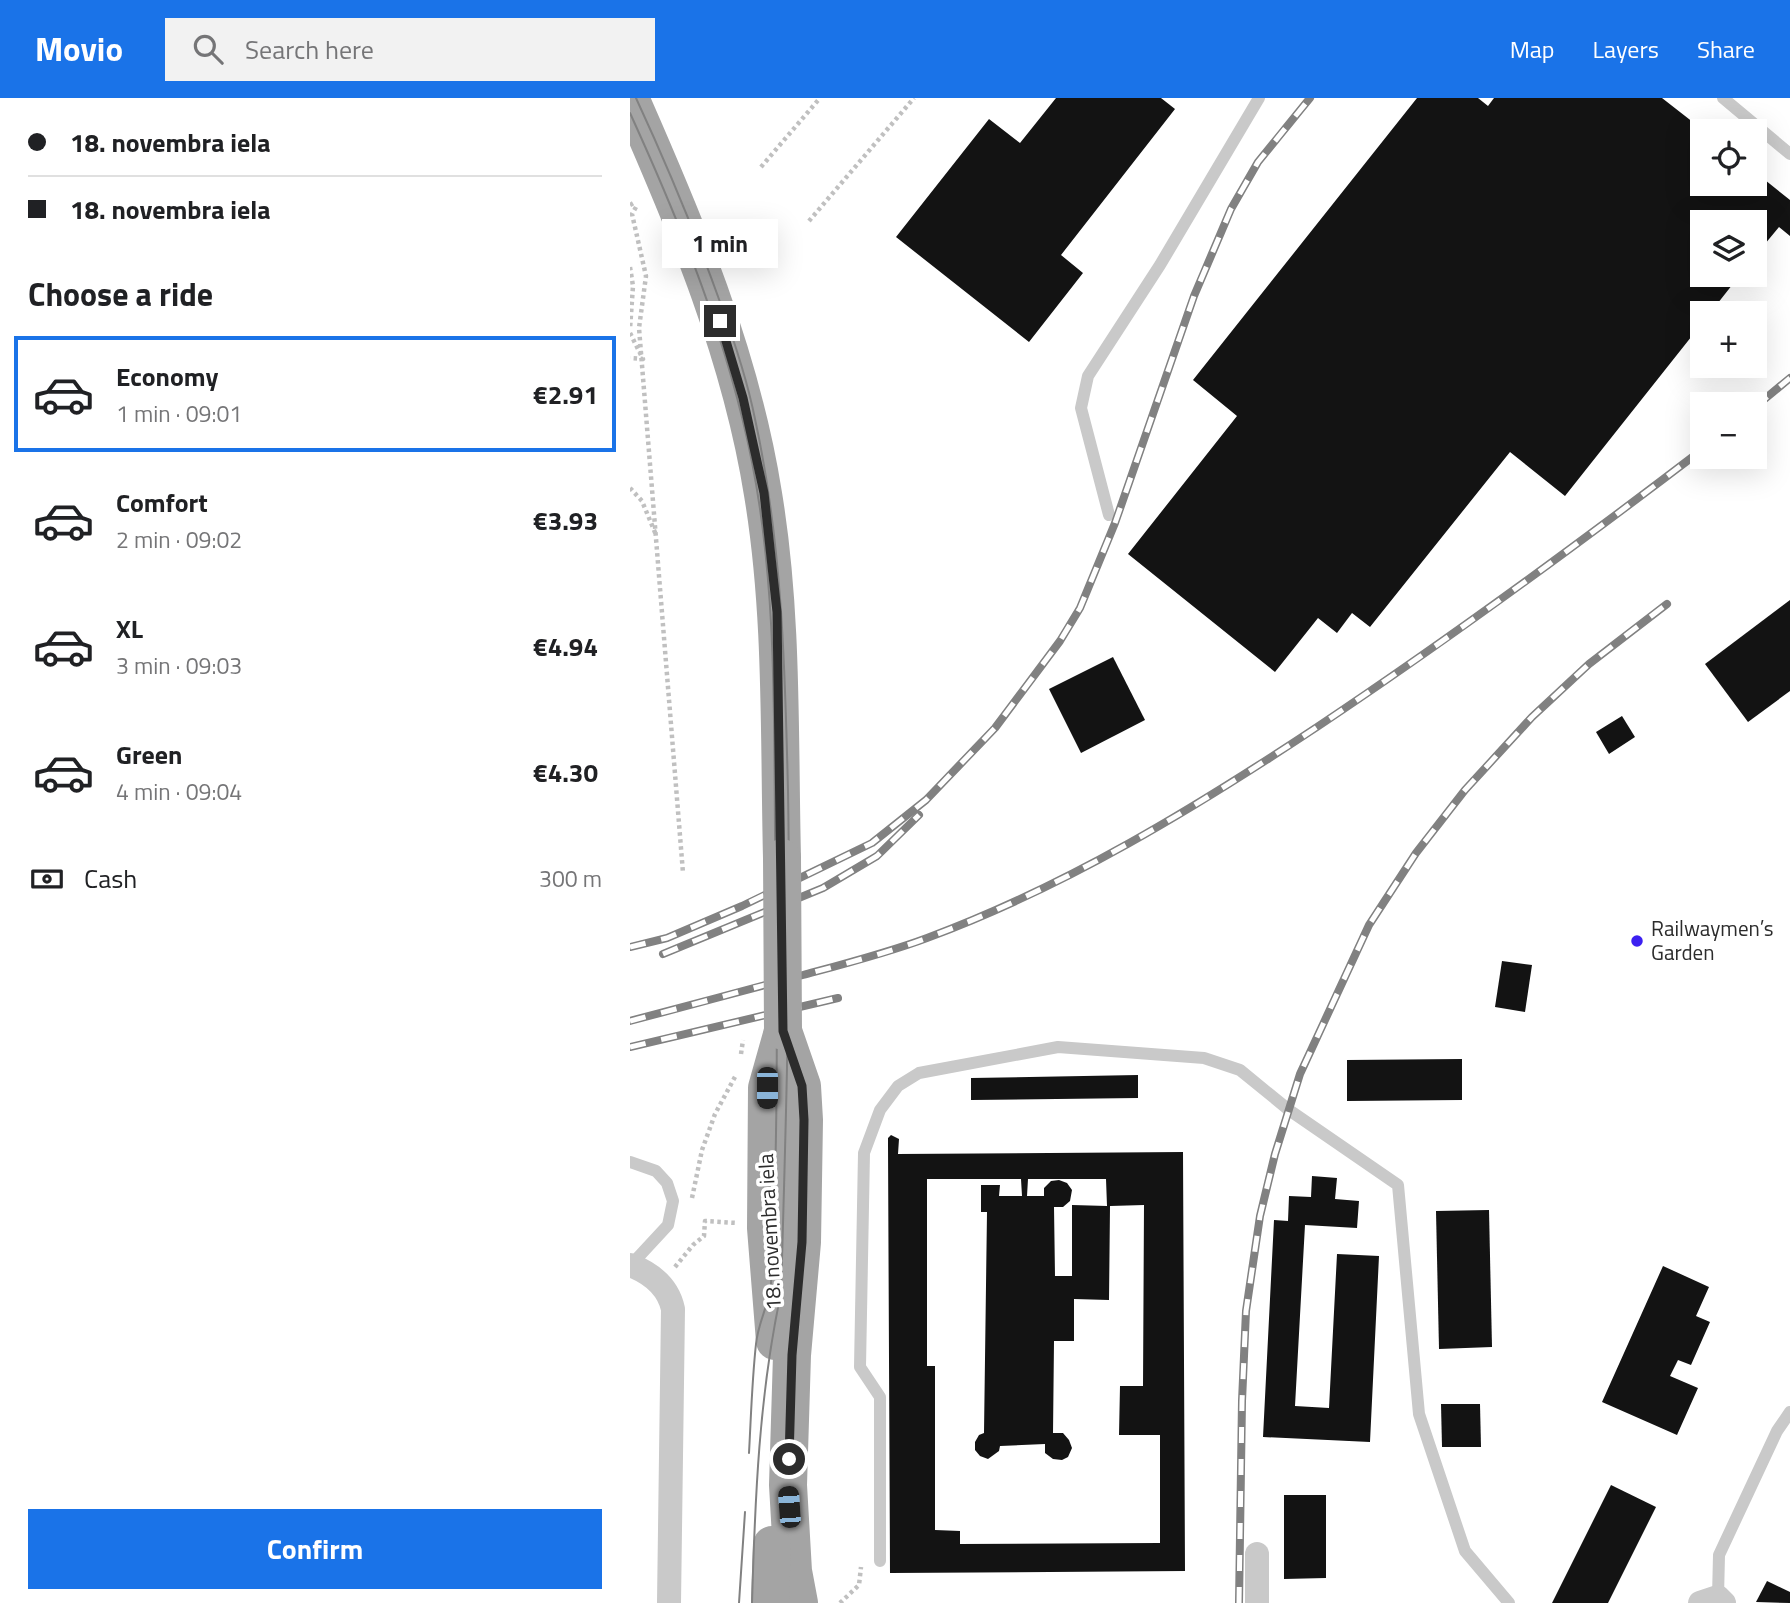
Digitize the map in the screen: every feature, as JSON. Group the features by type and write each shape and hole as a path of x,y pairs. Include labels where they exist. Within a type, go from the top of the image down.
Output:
{"main road":[{"name":"18. novembra iela","path":"630,98 668,184 712,297 743,398 764,493 777,612 783,1031 767,1088 766,1228 775,1324 776,1427 770,1603"},
{"name":"18. novembra iela","path":"783,1031 802,1086 804,1120 802,1242 792,1355 788,1485 793,1571 799,1603"}],"street":[{"path":"631,1265 667,1276 673,1309 669,1603"},
{"path":"1256,1603 1257,1554"}],"lane":[{"path":"1109,515 1081,408 1088,376 1160,265 1259,98"},
{"path":"1723,98 1790,154"},
{"path":"880,1561 880,1396 860,1367 864,1153 880,1110 898,1086 919,1073 1058,1047 1204,1058 1240,1070 1289,1110 1398,1185 1419,1415 1465,1551 1509,1603"},
{"path":"630,1162 656,1171 667,1183 673,1201 668,1225 631,1265"},
{"path":"1714,1601 1719,1555 1777,1431 1790,1412"}],"path":[{"path":"761,167 820,98"},
{"path":"809,221 914,98"},
{"path":"634,205 632,214 646,276 639,328 683,873"},
{"path":"630,267 630,331 643,359"},
{"path":"630,358 643,359"},
{"path":"630,488 642,501 657,539"},
{"path":"668,1225 693,1197 702,1150 715,1114 740,1068 743,1040"},
{"path":"667,1276 704,1236 705,1221 738,1223"},
{"path":"839,1603 859,1585"}],"building":[{"path":"1056,98 1161,98 1175,109 1061,255 1083,273 1029,342 896,237 989,119 1020,143"},
{"path":"1417,98 1478,98 1488,106 1494,98 1662,98 1690,120 1690,196 1767,196 1767,182 1790,200 1790,236 1779,227 1767,242 1767,210 1690,210 1690,287 1731,287 1719,301 1690,301 1690,338 1565,496 1510,452 1370,627 1352,613 1337,633 1318,618 1275,672 1128,554 1237,416 1193,380"},
{"path":"1790,600 1790,691 1748,722 1705,664"},
{"path":"1113,657 1145,720 1081,753 1049,689"},
{"path":"1622,716 1635,737 1609,754 1596,732"},
{"path":"1502,961 1532,965 1525,1012 1495,1007"},
{"path":"1462,1059 1462,1100 1347,1101 1347,1060"},
{"path":"1138,1075 1138,1098 971,1100 971,1078"},
{"path":"891,1135 899,1139 898,1154 1183,1152 1185,1571 890,1573 888,1138","holes":["927,1179 1021,1179 1022,1196 999,1196 1000,1185 981,1185 981,1212 987,1212 984,1433 979,1435 975,1442 975,1450 988,1459 999,1451 1000,1446 1045,1444 1045,1453 1053,1459 1062,1460 1068,1457 1072,1448 1069,1440 1063,1433 1053,1433 1054,1341 1074,1341 1074,1299 1109,1300 1110,1206 1144,1205 1143,1386 1120,1386 1119,1435 1160,1435 1160,1543 960,1544 960,1531 935,1530 935,1366 927,1366","1028,1179 1106,1179 1107,1206 1072,1205 1072,1276 1055,1276 1054,1207 1063,1207 1070,1201 1072,1190 1067,1183 1051,1181 1044,1188 1044,1196 1027,1196"]},
{"path":"1312,1176 1337,1178 1335,1199 1359,1201 1357,1228 1305,1225 1295,1406 1329,1408 1337,1254 1379,1256 1370,1442 1263,1437 1274,1220 1288,1221 1289,1196 1311,1197"},
{"path":"1489,1210 1492,1347 1439,1349 1436,1211"},
{"path":"1663,1266 1709,1287 1696,1316 1710,1322 1691,1365 1678,1360 1670,1376 1698,1388 1677,1435 1602,1402"},
{"path":"1441,1404 1480,1404 1481,1447 1442,1447"},
{"path":"1611,1485 1656,1507 1608,1603 1552,1603"},
{"path":"1284,1495 1326,1495 1326,1578 1284,1579"},
{"path":"1767,1581 1790,1592 1790,1603 1756,1602"}],"tram line":[{"path":"636,98 701,250 744,374 764,465 781,604 789,854 783,1230 781,1293 759,1447 752,1603"},
{"path":"630,113 685,241 730,372 752,462 766,553 774,738 777,1001 775,1171 771,1284 756,1344 749,1453"},
{"path":"739,1603 745,1512"}],"railway":[{"path":"630,947 667,938 742,906 872,843 926,800 995,728 1060,641 1080,608 1115,523 1194,296 1231,209 1258,162 1310,98"},
{"path":"1767,397 1790,378"},
{"path":"630,1021 912,943 1030,895 1079,870 1176,816 1317,727 1512,591 1690,459"},
{"path":"1239,1603 1246,1311 1260,1216 1275,1154 1300,1074 1369,925 1416,853 1465,790 1532,717 1589,664 1667,604"},
{"path":"663,954 823,888 877,856 919,815"},
{"path":"630,1047 838,998"}],"place":[{"name":"Railwaymen’s Garden","path":"1637,941"}],"route":[{"path":"720,321 743,398 764,493 777,612 783,1031 802,1086 804,1120 802,1242 792,1355 789,1459"}]}
